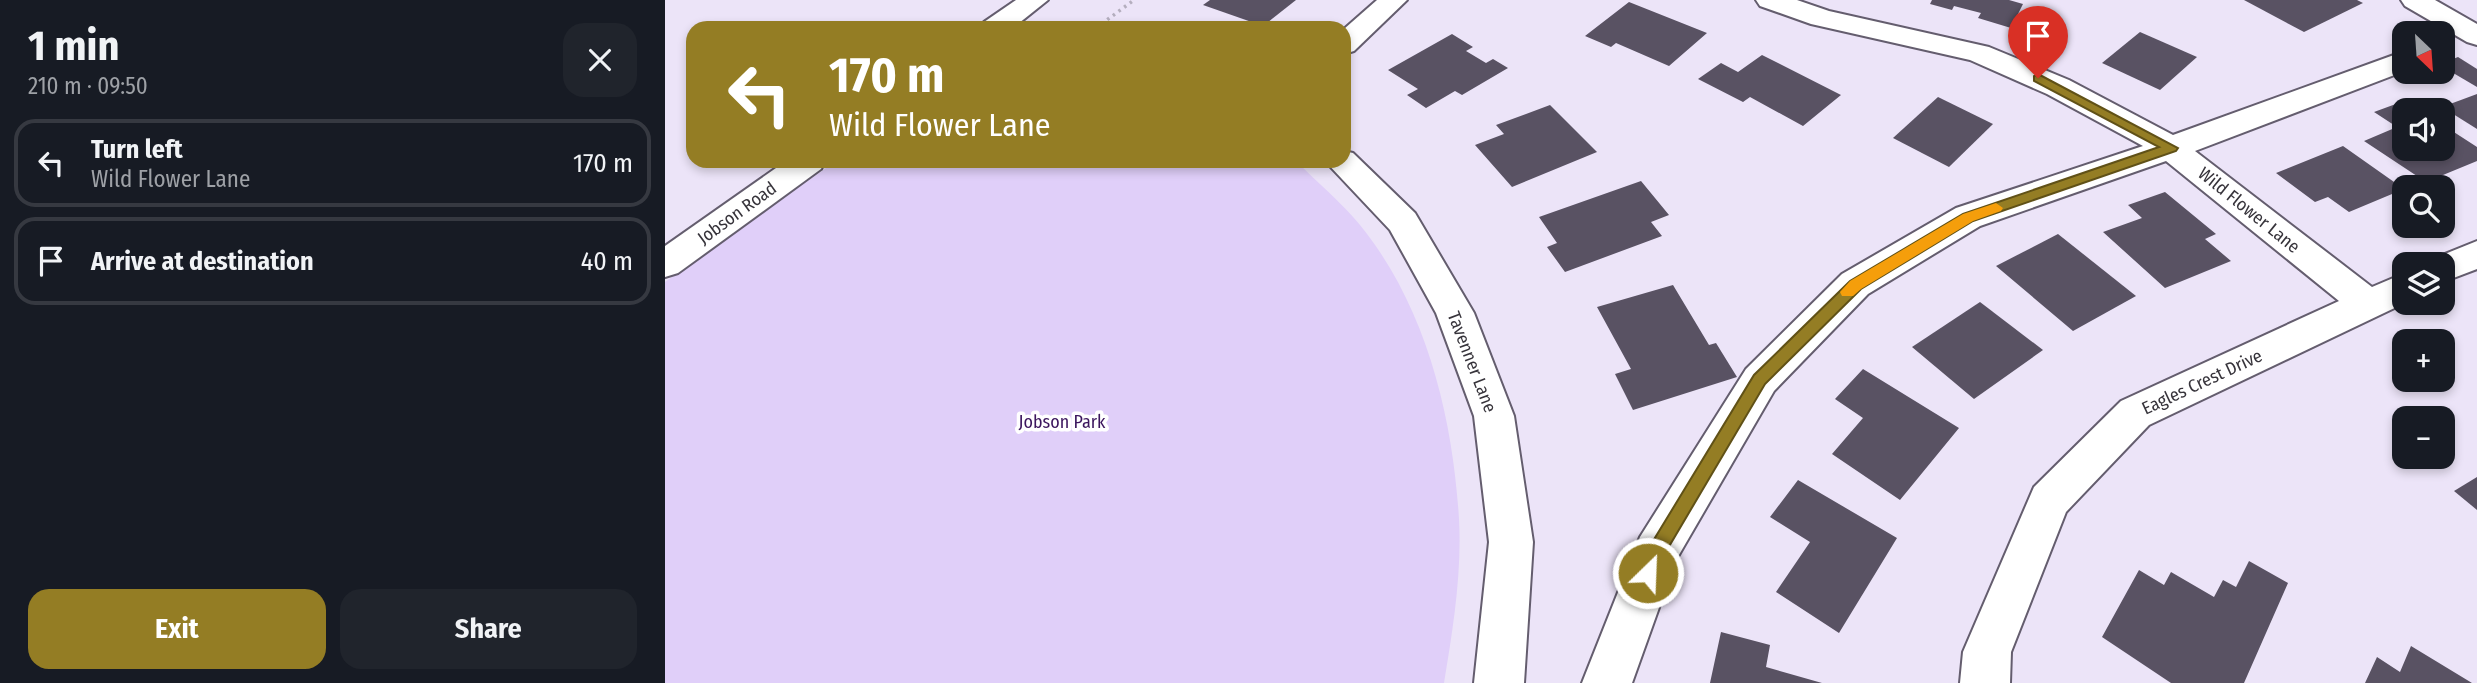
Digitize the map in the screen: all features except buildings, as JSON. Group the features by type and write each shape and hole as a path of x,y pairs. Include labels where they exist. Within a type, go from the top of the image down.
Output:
{"street":[{"path":"1004,21 1034,0"},
{"path":"1351,39 1393,0"},
{"name":"Wild Flower Lane","path":"1770,0 1821,18 1979,52 2058,87 2171,148 2368,304"},
{"path":"2415,0 2475,35"},
{"path":"2455,42 2475,35"},
{"path":"1607,683 1656,552 1760,380 1855,285 1968,217 2171,148 2392,65"},
{"name":"Jobson Road","path":"665,264 799,168"},
{"name":"Tavenner Lane","path":"1348,168 1403,222 1455,313 1494,416 1511,542 1499,683"},
{"path":"2455,264 2477,254"},
{"name":"Eagles Crest Drive","path":"1985,683 1987,652 2049,500 2135,413 2392,293"}],"path":[{"path":"1106,21 1134,0"}],"green space":[{"name":"Jobson Park","path":"826,168 1303,168 1353,217 1383,257 1419,327 1432,364 1450,441 1460,539 1458,580 1444,683 665,683 665,282"}],"slow traffic":[{"path":"1848,292 1855,285 1968,217 1996,208"}],"route":[{"path":"1648,573 1656,552 1760,380 1855,285 1968,217 2171,148 2038,78"}]}
